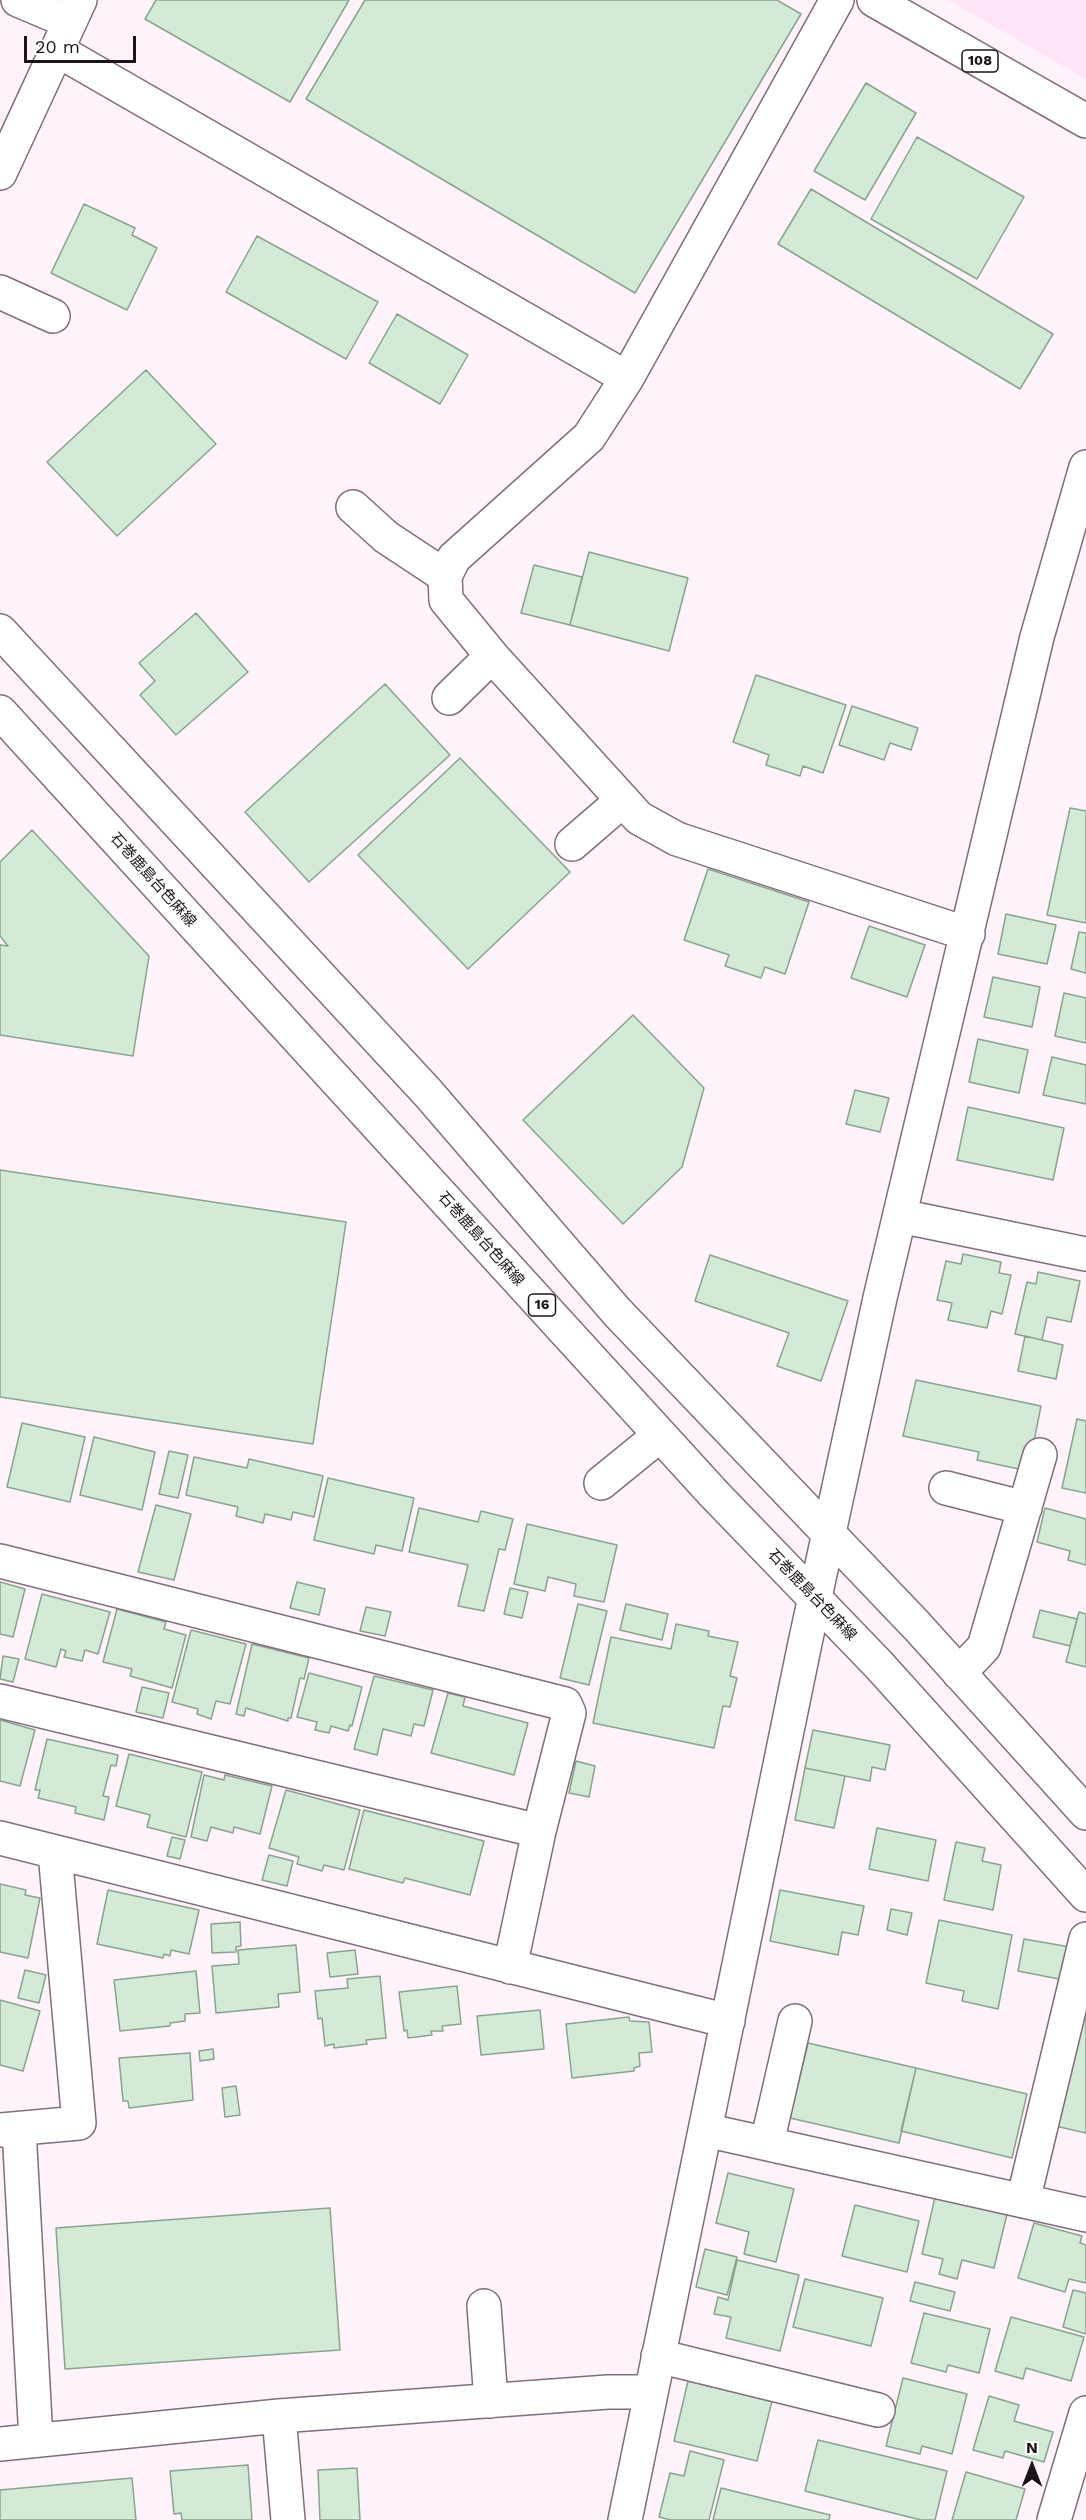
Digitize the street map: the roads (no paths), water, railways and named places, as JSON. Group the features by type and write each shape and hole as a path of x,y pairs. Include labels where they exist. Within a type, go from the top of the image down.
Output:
{"main road":[{"path":"18,0 69,24 627,378"},
{"path":"837,0 627,378 589,437 454,558 445,576 446,600 492,656 639,818 677,839 969,934"},
{"name":"108","path":"874,0 1086,121"},
{"path":"0,173 69,24"},
{"path":"0,292 53,316"},
{"path":"625,2520 829,1534 900,1216 969,934 1037,637 1086,467"},
{"path":"354,507 386,537 445,576"},
{"path":"0,631 428,1093 617,1312 959,1672 1086,1813"},
{"path":"448,698 492,656"},
{"name":"石巻鹿島台色麻線","path":"0,712 714,1494 816,1597 1086,1895"},
{"path":"572,844 623,800"},
{"path":"900,1216 1086,1254"},
{"path":"601,1484 660,1435"},
{"path":"959,1672 984,1647 1040,1455"},
{"path":"946,1488 1025,1508"},
{"path":"0,1561 565,1704 569,1713 539,1831 510,1967"},
{"path":"0,1701 539,1831"},
{"path":"0,1838 728,2021"},
{"path":"36,2440 10,2129 79,2123 55,1852"},
{"path":"1023,2201 1086,1940"},
{"path":"767,2143 795,2021"},
{"path":"705,2130 1086,2215"},
{"path":"484,2306 491,2401"},
{"path":"658,2356 878,2410"},
{"path":"0,2444 279,2416 608,2392 650,2392"},
{"path":"1054,2520 1086,2413"},
{"path":"279,2416 288,2520"}]}
